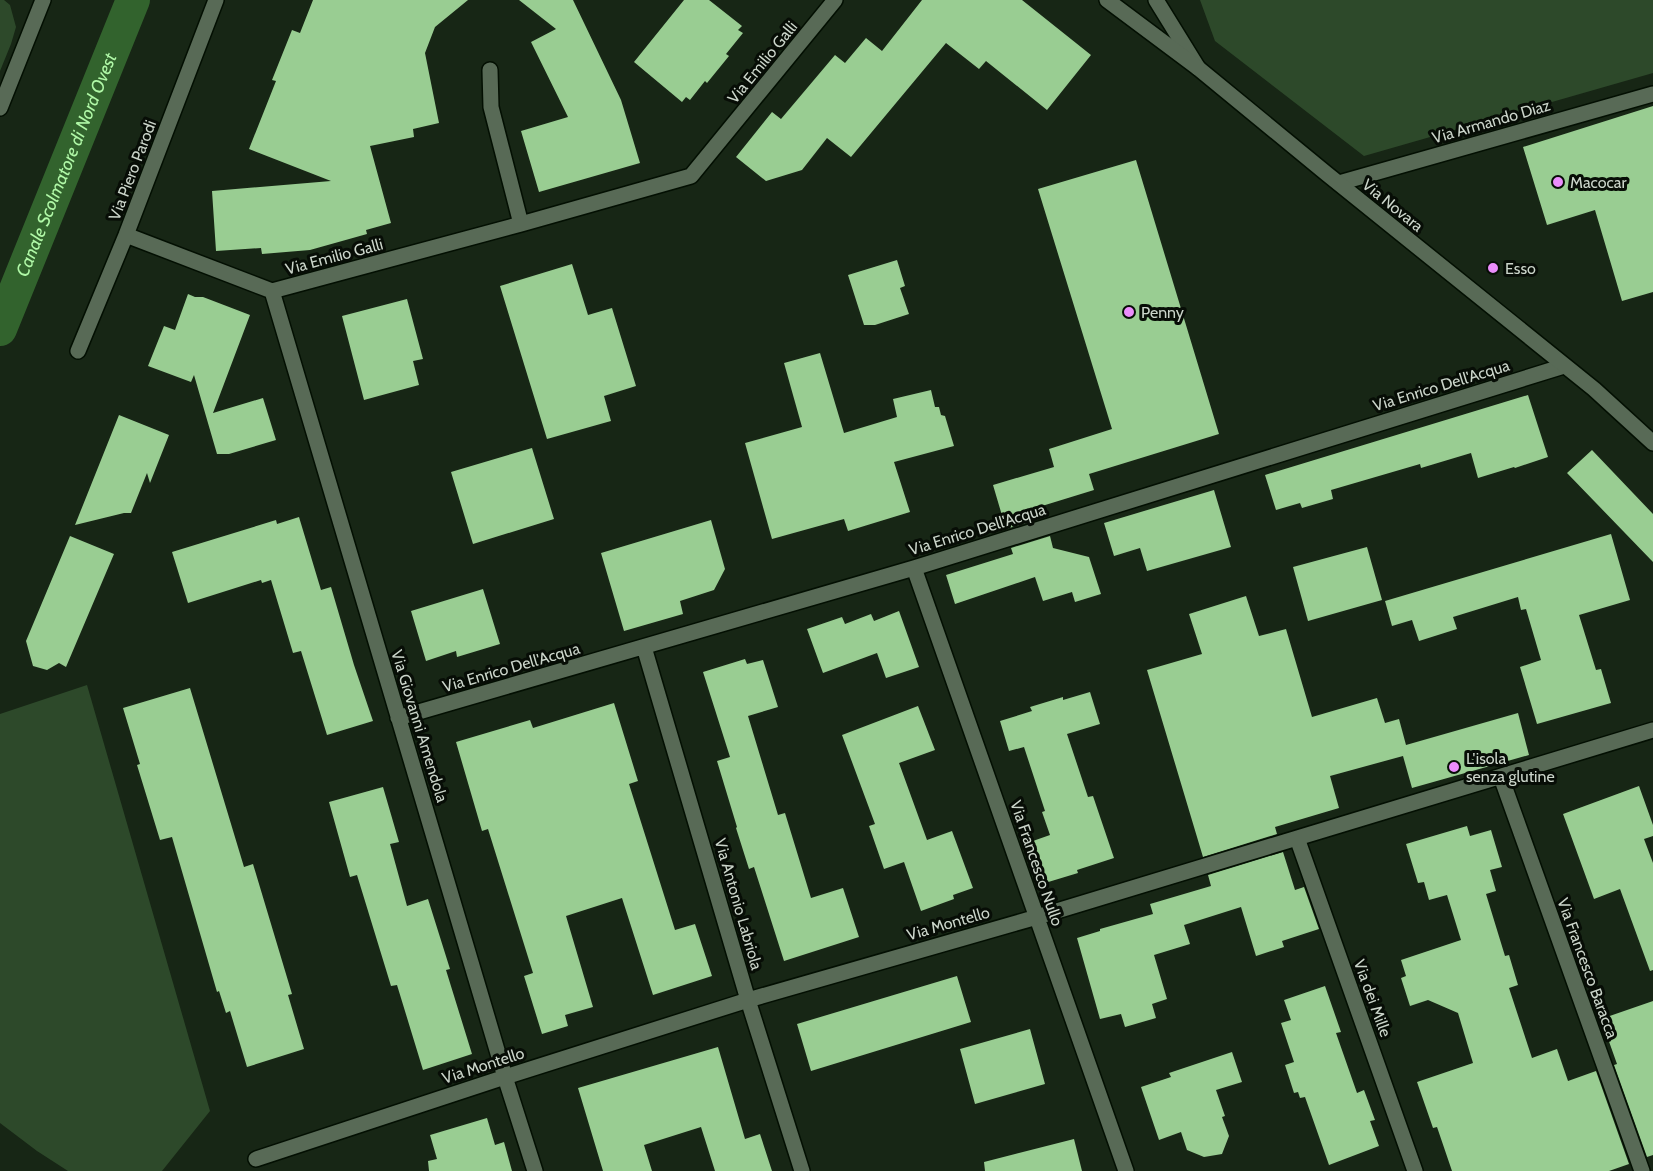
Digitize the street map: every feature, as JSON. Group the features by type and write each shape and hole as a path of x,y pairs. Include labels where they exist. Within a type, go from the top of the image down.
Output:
{"street":[{"name":"Via Piero Parodi","path":"78,351 126,235 216,0"},
{"name":"Via Novara","path":"1107,0 1198,68 1594,389 1653,443"},
{"path":"1156,0 1198,68"},
{"path":"0,108 40,2"},
{"name":"Via Emilio Galli","path":"126,235 273,291 691,176 831,6"},
{"path":"490,70 491,107 521,224"},
{"name":"Via Armando Diaz","path":"1339,183 1653,94"},
{"name":"Via Giovanni Amendola","path":"273,291 505,1077 535,1171"},
{"name":"Via Enrico Dell'Acqua","path":"399,718 914,568 1564,366"},
{"name":"Via Francesco Nullo","path":"914,568 1126,1171"},
{"name":"Via Antonio Labriola","path":"644,647 748,1000 802,1171"},
{"name":"Via Montello","path":"256,1159 748,1000 1037,917 1653,730"},
{"name":"Via Francesco Baracca","path":"1501,777 1642,1171"},
{"name":"Via dei Mille","path":"1297,838 1415,1171"}],"green space":[{"path":"0,0 10,5 16,27 0,71"},
{"path":"1200,0 1653,0 1653,73 1364,156 1215,41"},
{"path":"87,685 210,1111 162,1171 68,1171 0,1123 0,714"}],"building":[{"path":"313,0 468,0 435,27 425,53 439,123 413,129 414,137 370,146 391,223 366,230 367,234 310,250 262,254 261,248 216,251 212,191 331,181 249,149 276,81 272,80 292,30 300,33"},
{"path":"519,0 573,0 621,100 640,163 539,192 521,131 568,117 531,42 556,29"},
{"path":"684,0 709,0 742,26 738,30 743,33 726,54 729,56 707,83 705,81 690,100 686,97 682,102 634,62"},
{"path":"922,0 1022,0 1091,55 1047,110 986,61 979,69 946,43 851,157 827,138 802,170 766,181 736,157 772,112 781,119 835,55 845,63 866,38 882,51"},
{"path":"1653,106 1653,292 1622,301 1595,210 1547,225 1523,147"},
{"name":"Penny","path":"1136,160 1219,434 1089,474 1094,490 1042,506 1045,517 1006,529 993,485 1054,467 1049,449 1112,429 1038,189"},
{"path":"897,260 905,286 900,288 909,314 875,325 864,325 848,275"},
{"path":"572,264 588,315 612,308 636,386 604,396 611,421 547,439 500,286"},
{"path":"188,294 203,297 250,315 213,413 263,398 276,440 229,454 217,454 194,375 191,382 148,366 164,326 175,330"},
{"path":"407,299 423,359 413,361 419,385 364,400 342,316"},
{"path":"820,353 844,433 897,417 893,399 931,390 935,407 939,407 941,415 945,416 954,446 894,462 910,512 848,531 844,519 772,539 745,443 802,427 784,363"},
{"path":"1528,395 1548,457 1478,478 1471,453 1421,468 1420,464 1331,490 1333,499 1302,508 1300,503 1276,510 1265,475"},
{"path":"119,415 169,435 150,483 147,473 131,513 75,525"},
{"path":"532,448 554,519 473,544 451,472"},
{"path":"1592,450 1653,514 1653,562 1567,473"},
{"path":"1214,490 1231,547 1147,571 1140,548 1114,556 1104,523"},
{"path":"299,517 321,590 331,587 373,721 327,735 301,651 293,653 271,580 262,583 261,580 188,603 172,552 276,520 277,524"},
{"path":"711,520 725,569 714,590 680,601 683,614 624,631 601,553"},
{"path":"1611,534 1630,600 1579,615 1596,670 1601,669 1611,703 1537,724 1520,667 1541,660 1526,609 1521,610 1518,597 1453,617 1457,629 1419,641 1412,620 1392,626 1385,601"},
{"path":"70,536 114,554 66,667 59,663 47,670 33,666 26,641"},
{"path":"1050,536 1053,548 1089,557 1101,594 1075,602 1072,592 1043,601 1035,577 955,604 946,575 1013,554 1011,548"},
{"path":"1367,547 1382,600 1308,621 1293,567"},
{"path":"483,589 500,644 457,657 456,651 426,661 411,611"},
{"path":"1246,596 1259,636 1286,629 1312,717 1377,698 1385,723 1399,719 1406,745 1518,713 1529,755 1412,788 1403,756 1330,776 1339,808 1275,827 1277,834 1203,857 1147,670 1202,654 1189,614"},
{"path":"899,611 919,667 886,678 877,653 823,673 807,629 842,617 845,624 871,614 874,621"},
{"path":"745,659 747,664 763,660 778,707 748,716 778,815 785,813 811,898 843,888 859,937 784,961 754,867 749,869 717,761 730,757 703,672"},
{"path":"190,688 244,867 253,864 292,994 288,995 304,1049 247,1067 230,1011 226,1013 219,991 217,992 172,837 160,840 137,765 140,764 123,708"},
{"path":"1090,692 1100,724 1067,734 1088,797 1093,796 1114,858 1077,870 1078,873 1045,883 1030,842 1050,835 1042,812 1045,811 1024,747 1009,751 1000,721 1032,711 1030,707"},
{"path":"614,703 638,781 629,784 675,930 695,924 712,976 653,995 622,898 566,916 593,1007 565,1015 568,1026 542,1034 524,976 533,973 488,829 482,831 456,742 530,720 533,728"},
{"path":"918,706 935,750 899,763 927,840 952,831 973,888 953,895 954,899 921,911 904,862 884,869 869,826 875,824 842,735"},
{"path":"1639,786 1653,825 1653,836 1644,839 1653,863 1653,970 1650,971 1620,889 1594,899 1563,814"},
{"path":"383,787 399,842 390,844 407,906 428,899 450,969 446,970 472,1054 423,1070 397,985 391,986 357,875 350,877 329,802"},
{"path":"1467,826 1470,836 1491,830 1502,867 1490,870 1496,891 1486,894 1505,956 1509,955 1518,985 1509,988 1532,1058 1557,1049 1568,1081 1596,1071 1629,1164 1609,1171 1452,1171 1437,1127 1433,1128 1417,1082 1473,1063 1458,1013 1428,1000 1410,1006 1401,978 1406,976 1401,960 1461,940 1447,895 1429,900 1424,882 1418,883 1406,844"},
{"path":"1283,852 1295,890 1304,887 1319,929 1282,941 1284,947 1256,956 1241,907 1184,925 1190,944 1154,955 1167,999 1152,1004 1156,1018 1125,1027 1121,1014 1100,1019 1077,938 1153,914 1150,904 1211,886 1208,875"},
{"path":"957,976 971,1022 811,1071 797,1024"},
{"path":"1325,986 1341,1032 1336,1033 1357,1093 1364,1090 1375,1120 1370,1121 1379,1146 1329,1165 1305,1097 1300,1098 1298,1092 1294,1093 1285,1065 1294,1062 1281,1023 1291,1020 1284,1000"},
{"path":"1653,1001 1653,1155 1647,1157 1614,1065 1617,1064 1601,1019"},
{"path":"1030,1029 1045,1084 975,1104 960,1049"},
{"path":"718,1047 745,1139 760,1134 772,1171 715,1171 701,1127 644,1145 652,1171 603,1171 578,1088"},
{"path":"1232,1052 1242,1082 1216,1090 1229,1136 1222,1154 1204,1157 1187,1150 1181,1132 1159,1140 1141,1087 1171,1077 1169,1073"},
{"path":"487,1118 495,1145 504,1142 512,1171 429,1171 428,1161 437,1159 430,1135"},
{"path":"1074,1139 1082,1171 985,1171 984,1162"}],"waterway":[{"name":"Canale Scolmatore di Nord Ovest","path":"0,329 133,0"}],"place":[{"name":"Macocar","path":"1558,182"},
{"name":"Esso","path":"1493,268"},
{"name":"Penny","path":"1129,312"},
{"name":"L'isola senza glutine","path":"1454,767"}]}
